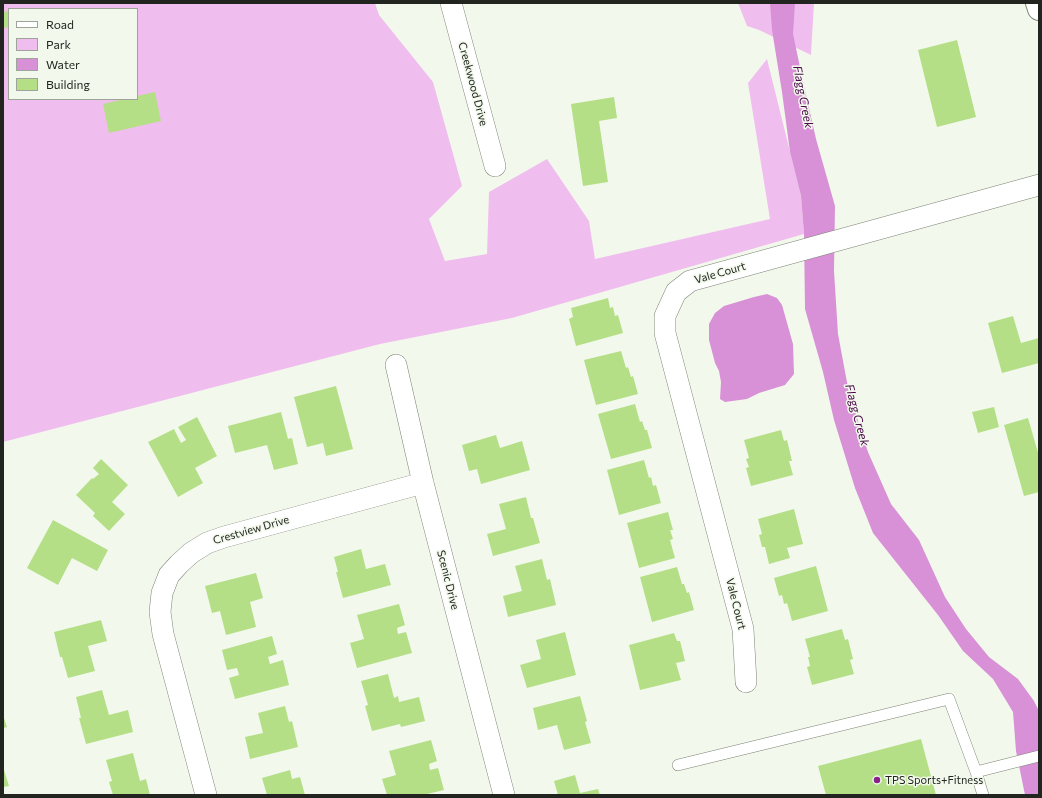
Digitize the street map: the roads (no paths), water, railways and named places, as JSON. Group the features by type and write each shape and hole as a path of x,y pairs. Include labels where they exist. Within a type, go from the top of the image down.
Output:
{"street":[{"name":"Creekwood Drive","path":"451,3 495,166"},
{"path":"1038,3 1039,9"},
{"name":"Vale Court","path":"746,682 743,629 665,333 665,316 676,292 690,281 1039,185"},
{"name":"Scenic Drive","path":"396,365 423,483 504,795"},
{"name":"Crestview Drive","path":"206,795 163,634 160,612 162,594 169,575 191,553 208,543 224,537 423,483"}],"lane":[{"path":"678,765 949,700 983,795"},
{"path":"976,772 1039,756"}],"water":[{"name":"Flagg Creek","path":"770,3 795,3 793,34 816,139 835,206 834,271 838,334 849,393 868,452 891,504 919,540 945,597 966,629 989,657 1018,679 1034,701 1039,711 1039,795 1025,795 1016,751 1013,712 993,679 963,651 938,615 873,533 855,488 834,420 823,372 805,309 804,234 801,196 790,152 772,30"},
{"path":"767,294 777,298 782,305 793,344 794,374 785,385 759,393 747,399 725,402 720,399 721,382 709,340 709,324 715,313 724,306"}],"place":[{"name":"TPS Sports+Fitness","path":"877,780"}]}
